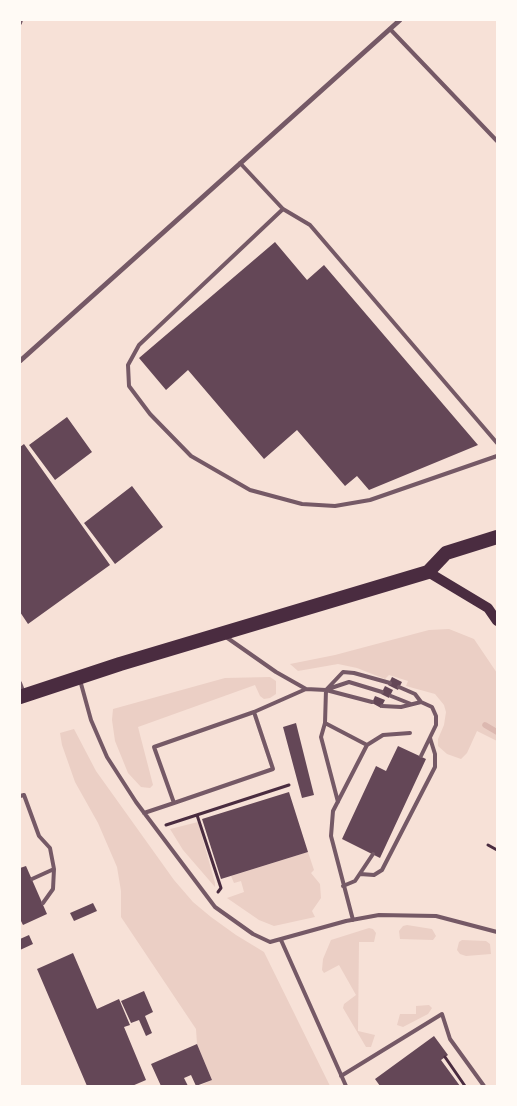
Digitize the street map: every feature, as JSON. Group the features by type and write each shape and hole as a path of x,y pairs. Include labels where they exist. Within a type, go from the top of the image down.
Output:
{"highway":[{"path":"22,692 80,677 428,572 446,552 497,538"}],"main road":[{"path":"428,572 488,608 497,621"}],"street":[{"path":"20,361 400,20"}],"lane":[{"path":"390,29 497,141"},
{"path":"240,164 283,209 310,225 497,443"},
{"path":"283,209 139,345 128,365 129,386 150,414 191,456 250,490 302,504 336,506 370,500 497,456"},
{"path":"222,634 276,672 306,689 326,690 372,702"},
{"path":"338,802 321,737 326,723 326,690 343,672 354,673 390,684"},
{"path":"80,677 91,720 107,757 144,813 211,902 253,934 270,942 379,915 436,916 497,932"},
{"path":"326,690 349,682 382,692"},
{"path":"399,687 415,694 421,702 432,707 436,716 436,725 421,756"},
{"path":"174,803 154,747 254,712 306,689"},
{"path":"391,696 411,704"},
{"path":"382,706 401,707 421,702"},
{"path":"144,813 273,769 254,712"},
{"path":"326,723 367,745"},
{"path":"353,920 332,836 333,811 367,745 383,735 410,733"},
{"path":"360,874 374,875 382,870 435,767 435,754 430,738"},
{"path":"20,796 24,795 39,836 50,848 54,869 53,889 43,904"},
{"path":"343,886 355,881 373,854"},
{"path":"32,879 54,869"},
{"path":"281,940 346,1086"},
{"path":"341,1076 442,1014 450,1039 484,1086"}],"path":[{"path":"156,830 288,785"},
{"path":"197,815 221,888 211,902"},
{"path":"488,845 497,850"},
{"path":"445,1057 465,1086"}],"shaded area":[{"path":"449,629 474,639 497,673 497,741 477,731 467,753 461,759 447,754 438,746 438,739 444,725 446,712 444,705 435,694 406,686 408,681 389,675 385,679 357,668 338,664 298,671 290,664 335,655 429,630"},
{"path":"270,677 276,681 276,694 270,698 264,699 260,696 255,685 138,727 153,785 150,788 141,787 128,773 115,741 112,720 113,709 225,678"},
{"path":"74,729 96,771 174,880 193,902 211,917 264,952 330,1086 199,1086 212,1080 197,1044 196,1029 121,917 121,891 117,867 98,823 75,782 62,745 60,733"},
{"path":"198,822 215,887 183,850 170,829"},
{"path":"308,852 314,870 311,873 320,884 321,898 312,911 315,917 274,926 259,920 227,898 244,892 241,881 234,883 231,876"},
{"path":"403,926 432,929 436,936 433,940 400,939 399,931"},
{"path":"369,928 373,929 376,933 374,942 359,942 358,1031 375,1035 371,1047 366,1047 343,1008 344,1004 356,995 339,965 324,973 322,970 323,959 331,940"},
{"path":"462,940 486,941 490,944 491,954 466,956 460,954 457,950 459,942"},
{"path":"429,1005 432,1008 428,1014 403,1027 397,1025 400,1014 416,1014 416,1006"}],"building":[{"path":"275,242 307,280 324,265 478,445 369,490 357,476 345,486 297,430 264,459 188,370 166,390 139,358"},
{"path":"67,417 92,452 55,480 29,445"},
{"path":"24,444 110,565 28,624 20,612 20,447"},
{"path":"132,486 163,527 115,564 84,523"},
{"path":"392,677 402,682 398,690 388,685"},
{"path":"385,686 393,690 389,698 381,694"},
{"path":"375,696 385,700 381,708 372,703"},
{"path":"296,723 314,795 302,798 283,727"},
{"path":"398,746 426,759 380,858 342,839 376,766 386,771"},
{"path":"289,792 308,852 221,879 202,819"},
{"path":"26,866 47,914 23,925 20,919 20,868"},
{"path":"93,903 97,911 74,921 70,913"},
{"path":"29,935 33,944 20,950 20,939"},
{"path":"73,953 97,1009 119,999 130,1025 124,1027 146,1080 132,1086 87,1086 37,969"},
{"path":"144,991 153,1012 145,1016 152,1033 146,1036 139,1020 131,1023 121,1001"},
{"path":"434,1036 448,1055 441,1060 460,1086 380,1086 375,1079"},
{"path":"197,1044 212,1080 196,1086 191,1075 184,1078 188,1086 161,1086 151,1064"}],"waterway":[{"path":"485,725 497,732"}]}
